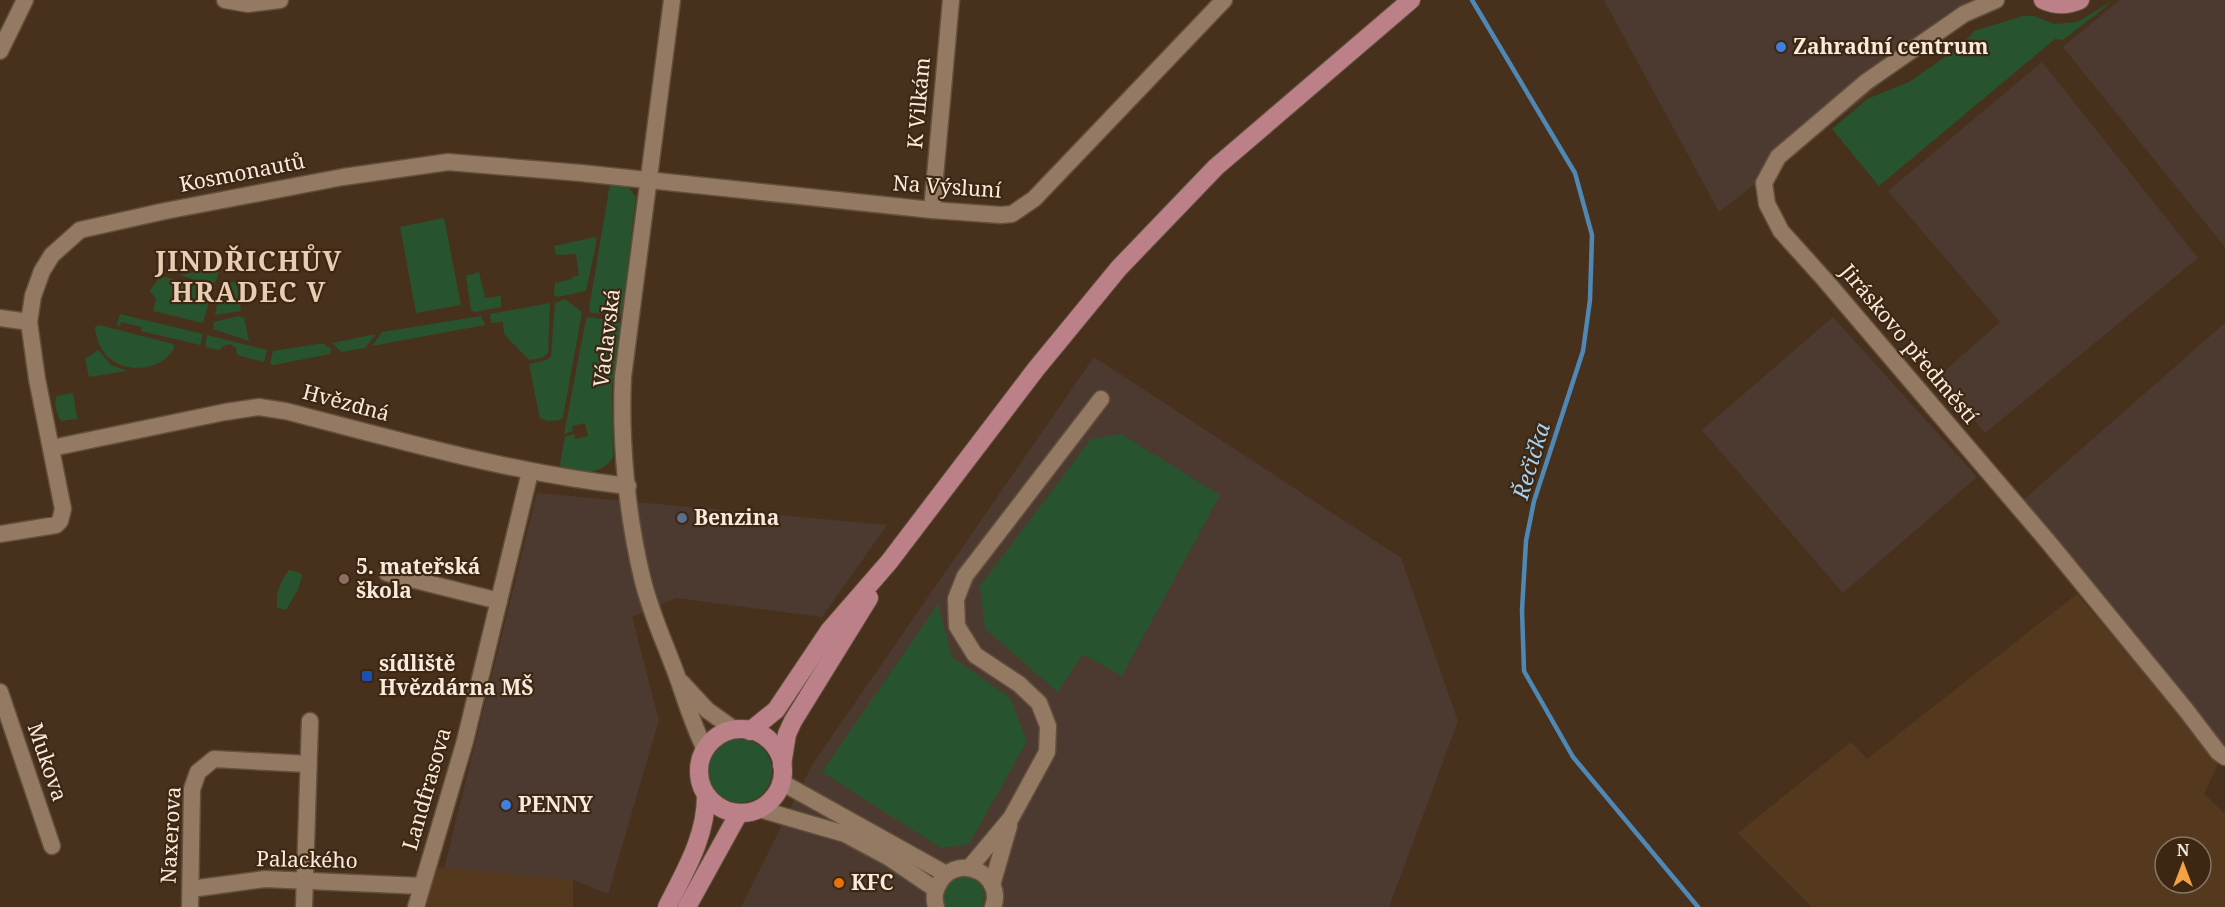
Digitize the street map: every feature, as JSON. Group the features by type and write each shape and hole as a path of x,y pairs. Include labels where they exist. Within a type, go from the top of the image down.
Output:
{"main road":[{"path":"668,907 697,847 706,813 706,796 699,772 700,760 705,749 722,734 743,730 776,710 830,631 889,562 1035,369 1127,259 1216,167 1411,0"},
{"path":"2043,0 2057,5 2068,5 2080,0"},
{"path":"706,796 720,808 740,813 759,809 773,798 782,773 787,735 793,721 845,639 889,562"},
{"path":"743,730 769,741 775,748 782,773"},
{"path":"687,907 740,813"}],"street":[{"path":"0,51 25,0"},
{"path":"225,0 248,4 280,0"},
{"name":"Václavská","path":"672,0 623,377 623,427 628,486 642,579 657,628 677,676 691,719 705,749"},
{"name":"K Vilkám","path":"932,210 951,0"},
{"name":"Na Výsluní","path":"650,180 932,210 1012,214 1029,204 1224,0"},
{"name":"Jiráskovo předměstí","path":"1996,0 1964,14 1866,82 1778,157 1764,183 1767,204 1781,231 2050,544 2218,752 2225,757"},
{"name":"Kosmonautů","path":"0,534 56,525 60,521 63,509 37,379 29,322 35,288 52,255 80,230 344,177 448,162 650,180"},
{"path":"0,318 29,322"},
{"path":"970,867 1011,818 1047,752 1048,726 1039,703 1019,684 975,655 957,626 956,599 965,576 1101,399"},
{"name":"Hvězdná","path":"52,448 225,411 259,407 285,411 473,460 530,472 628,486"},
{"name":"Landfrasova","path":"416,907 465,741 530,472"},
{"path":"387,573 499,601"},
{"name":"Václavská","path":"677,676 706,710 743,730"},
{"name":"Mukova","path":"0,693 52,846"},
{"path":"304,907 310,721"},
{"name":"Naxerova","path":"190,907 192,789 198,772 214,759 308,764"},
{"path":"782,773 945,874"},
{"path":"759,809 845,834 888,857 935,889"},
{"path":"992,885 1011,818"},
{"path":"936,907 935,889 945,874 961,867 970,867 987,877 992,885 995,906"},
{"name":"Palackého","path":"191,889 265,879 422,886"}],"shaded area":[{"path":"1604,0 1978,0 1857,104 1719,212"},
{"path":"2120,0 2225,0 2225,247 2063,47"},
{"path":"2042,62 2198,258 1985,433 1938,377 2000,322 1888,191"},
{"path":"1833,317 1977,477 1843,593 1702,430"},
{"path":"2225,323 2225,746 2022,501"},
{"path":"1094,357 1401,558 1458,721 1389,907 741,907 812,765"},
{"path":"537,493 887,525 822,617 676,598 632,617 659,720 608,894 573,880 444,869"},
{"path":"2077,594 2219,762 2204,794 2225,814 2225,907 1812,907 1738,833 1851,742 1867,759"},
{"path":"438,867 573,880 573,907 425,907"}],"green space":[{"path":"2113,1 2063,40 2055,39 1879,186 1832,129 1867,99 1909,82 1961,46 1974,31 2023,16 2034,16 2054,24 2077,22"},
{"path":"610,184 628,187 636,197 620,316 591,313 589,309"},
{"path":"444,218 461,305 416,313 400,227"},
{"path":"595,237 597,239 586,291 557,297 554,295 555,283 579,275 576,254 556,255 554,246"},
{"path":"214,268 219,270 216,281 211,285 180,275"},
{"path":"479,272 485,298 501,296 501,307 474,312 471,310 466,276"},
{"path":"165,277 206,288 211,293 203,323 153,311 156,299 150,291 158,279"},
{"path":"234,282 237,284 241,311 215,315 220,287"},
{"path":"565,299 582,312 563,417 560,420 548,421 540,418 529,364 547,360 551,356 555,303"},
{"path":"550,303 548,353 542,358 529,360 504,334 503,322 491,323 490,314"},
{"path":"120,314 203,334 200,345 141,331 142,327 121,322 120,326 117,325"},
{"path":"239,316 244,318 249,341 213,329 214,322"},
{"path":"481,316 485,325 372,346 382,332"},
{"path":"588,317 619,321 620,326 612,387 613,457 604,467 583,472 562,468 560,464 565,437 574,434 575,439 588,436 585,423 572,426 573,431 564,434"},
{"path":"99,325 173,344 174,348 162,362 144,368 124,366 108,357 103,350 95,327"},
{"path":"376,334 365,348 341,352 332,343"},
{"path":"207,335 267,350 264,362 237,355 236,348 230,344 219,350 205,347"},
{"path":"324,344 331,349 330,354 270,364 273,351"},
{"path":"98,350 111,365 127,371 89,377 85,359"},
{"path":"73,393 77,419 61,421 56,409 57,396"},
{"path":"1121,434 1220,495 1122,676 1083,654 1058,692 985,629 980,586 1091,439"},
{"path":"289,570 300,573 302,576 298,589 286,610 277,608 277,597 279,588"},
{"path":"938,604 952,657 1010,698 1027,741 969,844 941,848 822,772"},
{"path":"740,739 758,745 766,753 772,771 766,789 758,797 740,803 722,797 714,789 708,771 714,753 722,745"},
{"path":"956,876 970,878 979,884 983,893 982,907 945,907 942,897 944,889"}],"waterway":[{"name":"Řečička","path":"1472,0 1575,173 1592,235 1590,300 1583,351 1534,501 1526,541 1522,610 1524,671 1573,757 1698,907"}],"place":[{"name":"Zahradní centrum","path":"1781,47"},
{"name":"Benzina","path":"682,518"},
{"name":"5. mateřská škola","path":"344,579"},
{"name":"sídliště Hvězdárna MŠ","path":"367,676"},
{"name":"PENNY","path":"506,805"},
{"name":"KFC","path":"839,883"}],"district":[{"name":"JINDŘICHŮV HRADEC V","path":"249,278"}]}
